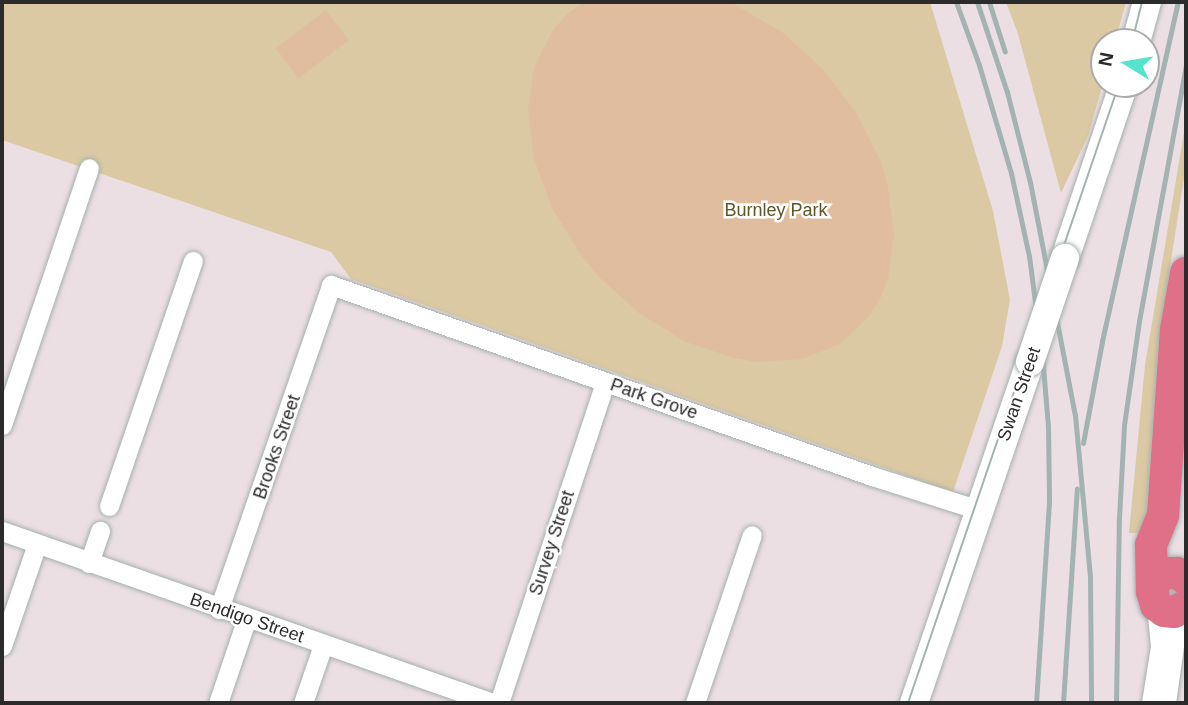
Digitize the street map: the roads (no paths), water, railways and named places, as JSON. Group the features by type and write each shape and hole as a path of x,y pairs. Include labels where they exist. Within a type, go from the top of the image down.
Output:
{"main road":[{"path":"1140,28 1147,2"},
{"name":"Swan Street","path":"914,703 1119,98"},
{"path":"1177,599 1151,545 1163,515 1176,330 1186,273"}],"street":[{"path":"2,425 89,168"},
{"path":"109,506 193,261"},
{"name":"Park Grove","path":"331,285 872,476 979,510"},
{"name":"Brooks Street","path":"219,609 331,285"},
{"name":"Survey Street","path":"499,703 605,382"},
{"name":"Bendigo Street","path":"2,531 493,703"},
{"path":"89,563 100,531"},
{"path":"695,703 752,536"},
{"path":"2,646 37,544"},
{"path":"1151,703 1160,646 1177,599"},
{"path":"1166,703 1177,599"},
{"path":"218,703 247,618"},
{"path":"303,703 323,645"}],"tram line":[{"path":"1136,28 1142,2"},
{"path":"908,703 1114,98"}],"railway":[{"path":"956,2 979,65 1011,173 1029,256 1042,355 1048,426 1049,502 1036,703"},
{"path":"977,2 1007,92 1030,182 1075,415 1090,578 1091,703"},
{"path":"989,2 1005,52"},
{"path":"1083,443 1102,341 1178,2"},
{"path":"1116,703 1119,518 1124,425 1139,321 1186,64"},
{"path":"1063,703 1077,488"}],"park label":[{"name":"Burnley Park","path":"776,210"}]}
